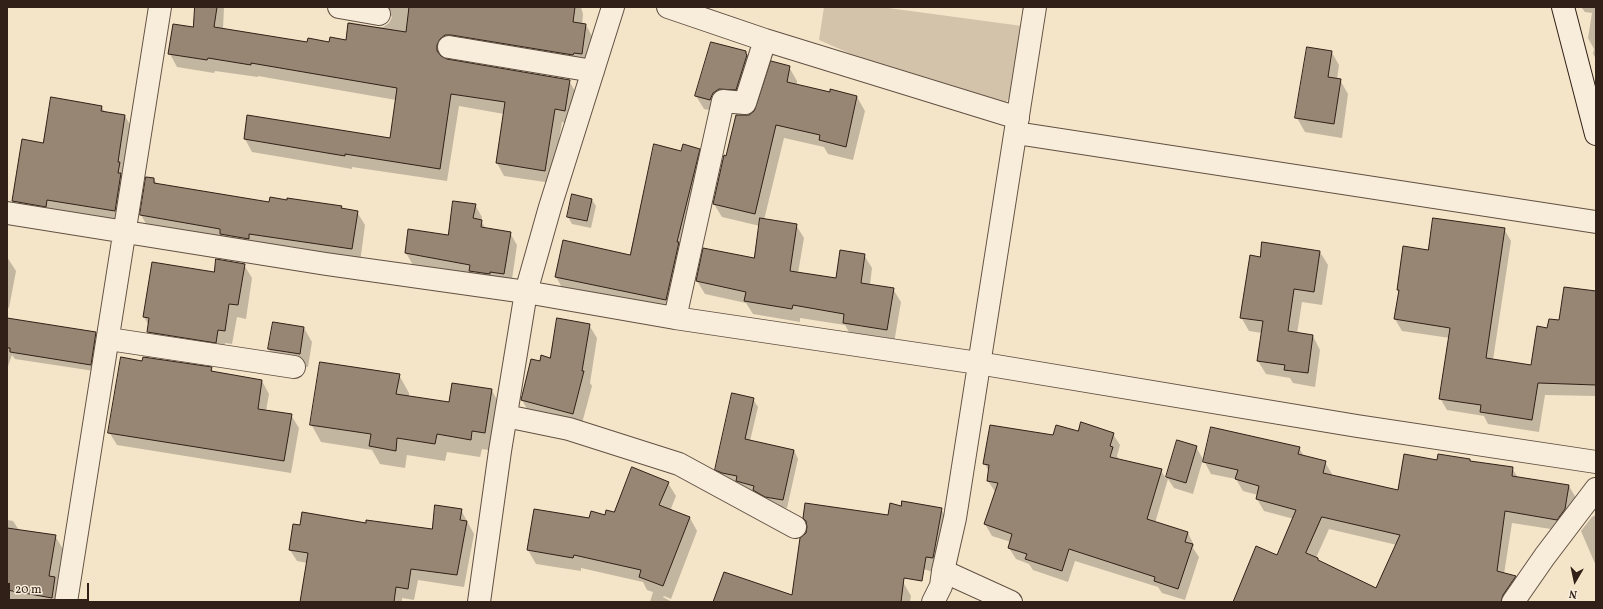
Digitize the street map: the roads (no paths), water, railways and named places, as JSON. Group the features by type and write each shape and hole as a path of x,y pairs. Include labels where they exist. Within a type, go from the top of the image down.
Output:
{"street":[{"path":"66,602 126,231 160,7"},
{"path":"339,7 379,14"},
{"path":"479,602 526,292 550,207 613,7"},
{"path":"668,7 1017,125 1596,222"},
{"path":"933,602 941,586 955,518 978,363 1035,7"},
{"path":"1563,7 1596,134"},
{"path":"675,318 723,101 745,103 765,40"},
{"path":"449,46 593,71"},
{"path":"7,213 326,264 526,292 675,318 978,363 1357,426 1596,462"},
{"path":"108,339 294,367"},
{"path":"506,416 569,429 679,464 795,527"},
{"path":"1514,602 1545,556 1596,489"},
{"path":"943,571 1011,602"}]}
